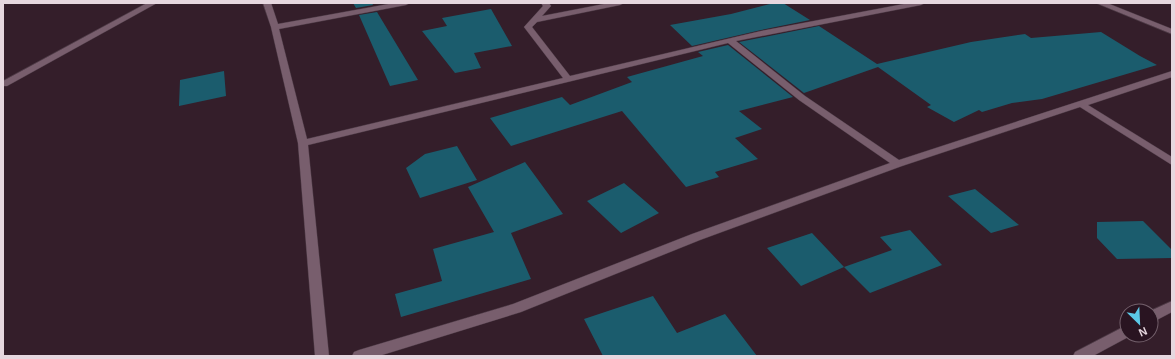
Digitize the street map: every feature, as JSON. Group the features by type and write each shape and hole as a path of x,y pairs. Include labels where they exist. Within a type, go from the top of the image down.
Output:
{"street":[{"path":"4,84 154,3"},
{"path":"267,3 275,27 303,143 322,356"},
{"path":"275,27 406,3"},
{"path":"545,3 547,6 528,27 568,79"},
{"path":"534,20 620,3"},
{"path":"303,143 729,40 921,3"},
{"path":"1100,3 1172,32"},
{"path":"729,40 802,98 898,164"},
{"path":"359,356 516,308 696,238 898,164 1172,74"},
{"path":"1081,104 1172,162"},
{"path":"1159,313 1172,306"},
{"path":"1080,356 1119,334"}],"building":[{"path":"353,3 372,3 373,5 356,8"},
{"path":"774,3 783,3 810,20 692,46 670,25 731,14"},
{"path":"491,9 512,46 474,53 481,68 455,73 422,31 447,26 442,18"},
{"path":"377,12 418,80 390,86 359,15"},
{"path":"819,26 877,64 971,42 1025,34 1031,38 1101,32 1157,65 1042,99 1012,103 982,112 979,110 954,122 927,107 931,105 878,67 804,93 739,42"},
{"path":"728,45 793,97 739,111 762,129 735,138 758,159 715,172 719,177 686,187 622,111 511,146 490,118 562,97 570,105 632,82 627,77 703,56 698,52"},
{"path":"224,71 226,96 179,106 180,80"},
{"path":"457,146 477,180 420,198 406,168 425,154"},
{"path":"525,162 563,214 511,233 531,279 401,317 395,294 442,281 433,249 494,232 468,187"},
{"path":"624,183 659,213 621,233 587,201"},
{"path":"975,189 1019,225 991,233 948,196"},
{"path":"1143,221 1172,250 1172,258 1117,259 1097,238 1097,222"},
{"path":"910,230 942,265 870,293 844,267 892,250 880,237"},
{"path":"812,233 844,267 801,286 767,248"},
{"path":"653,296 677,333 725,314 757,356 603,356 584,319"}]}
